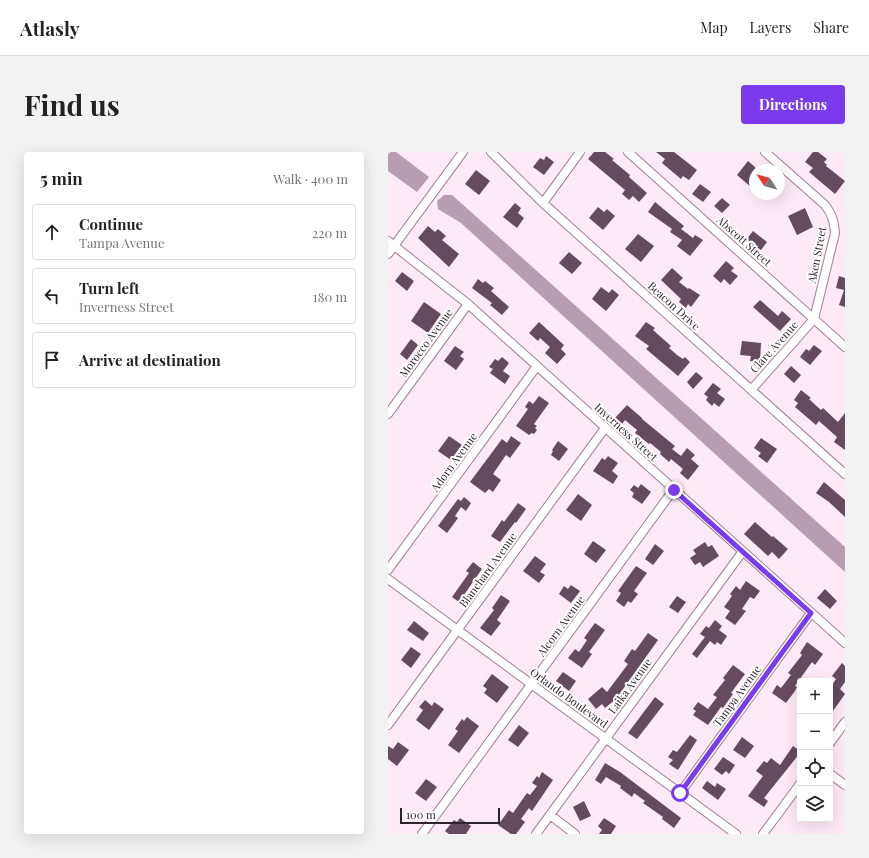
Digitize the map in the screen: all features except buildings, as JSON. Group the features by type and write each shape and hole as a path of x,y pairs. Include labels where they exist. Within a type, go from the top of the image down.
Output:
{"street":[{"path":"388,254 391,244 463,152"},
{"name":"Beacon Drive","path":"491,152 543,203 845,474"},
{"path":"543,203 580,152"},
{"name":"Abscott Street","path":"628,152 845,347"},
{"name":"Aken Street","path":"766,152 825,205 831,212 834,222 835,232 814,319"},
{"name":"Inverness Street","path":"391,244 468,304 845,643"},
{"name":"Morocco Avenue","path":"388,414 468,304"},
{"name":"Clare Avenue","path":"751,390 814,319"},
{"name":"Adorn Avenue","path":"388,570 537,366"},
{"name":"Blanchard Avenue","path":"388,725 606,428"},
{"name":"Alcorn Avenue","path":"422,834 674,490"},
{"name":"Laika Avenue","path":"536,834 743,551"},
{"name":"Orlando Boulevard","path":"388,579 736,834"},
{"name":"Tampa Avenue","path":"680,793 811,613"},
{"path":"833,739 845,722"},
{"path":"833,776 845,785"},
{"path":"764,834 799,786"},
{"path":"550,815 575,834"}],"shaded area":[{"path":"388,152 396,152 429,177 417,192 388,171"},
{"path":"444,195 452,195 845,547 845,572 461,223 438,209 437,201"}],"route":[{"path":"674,490 811,613 680,793"}]}
